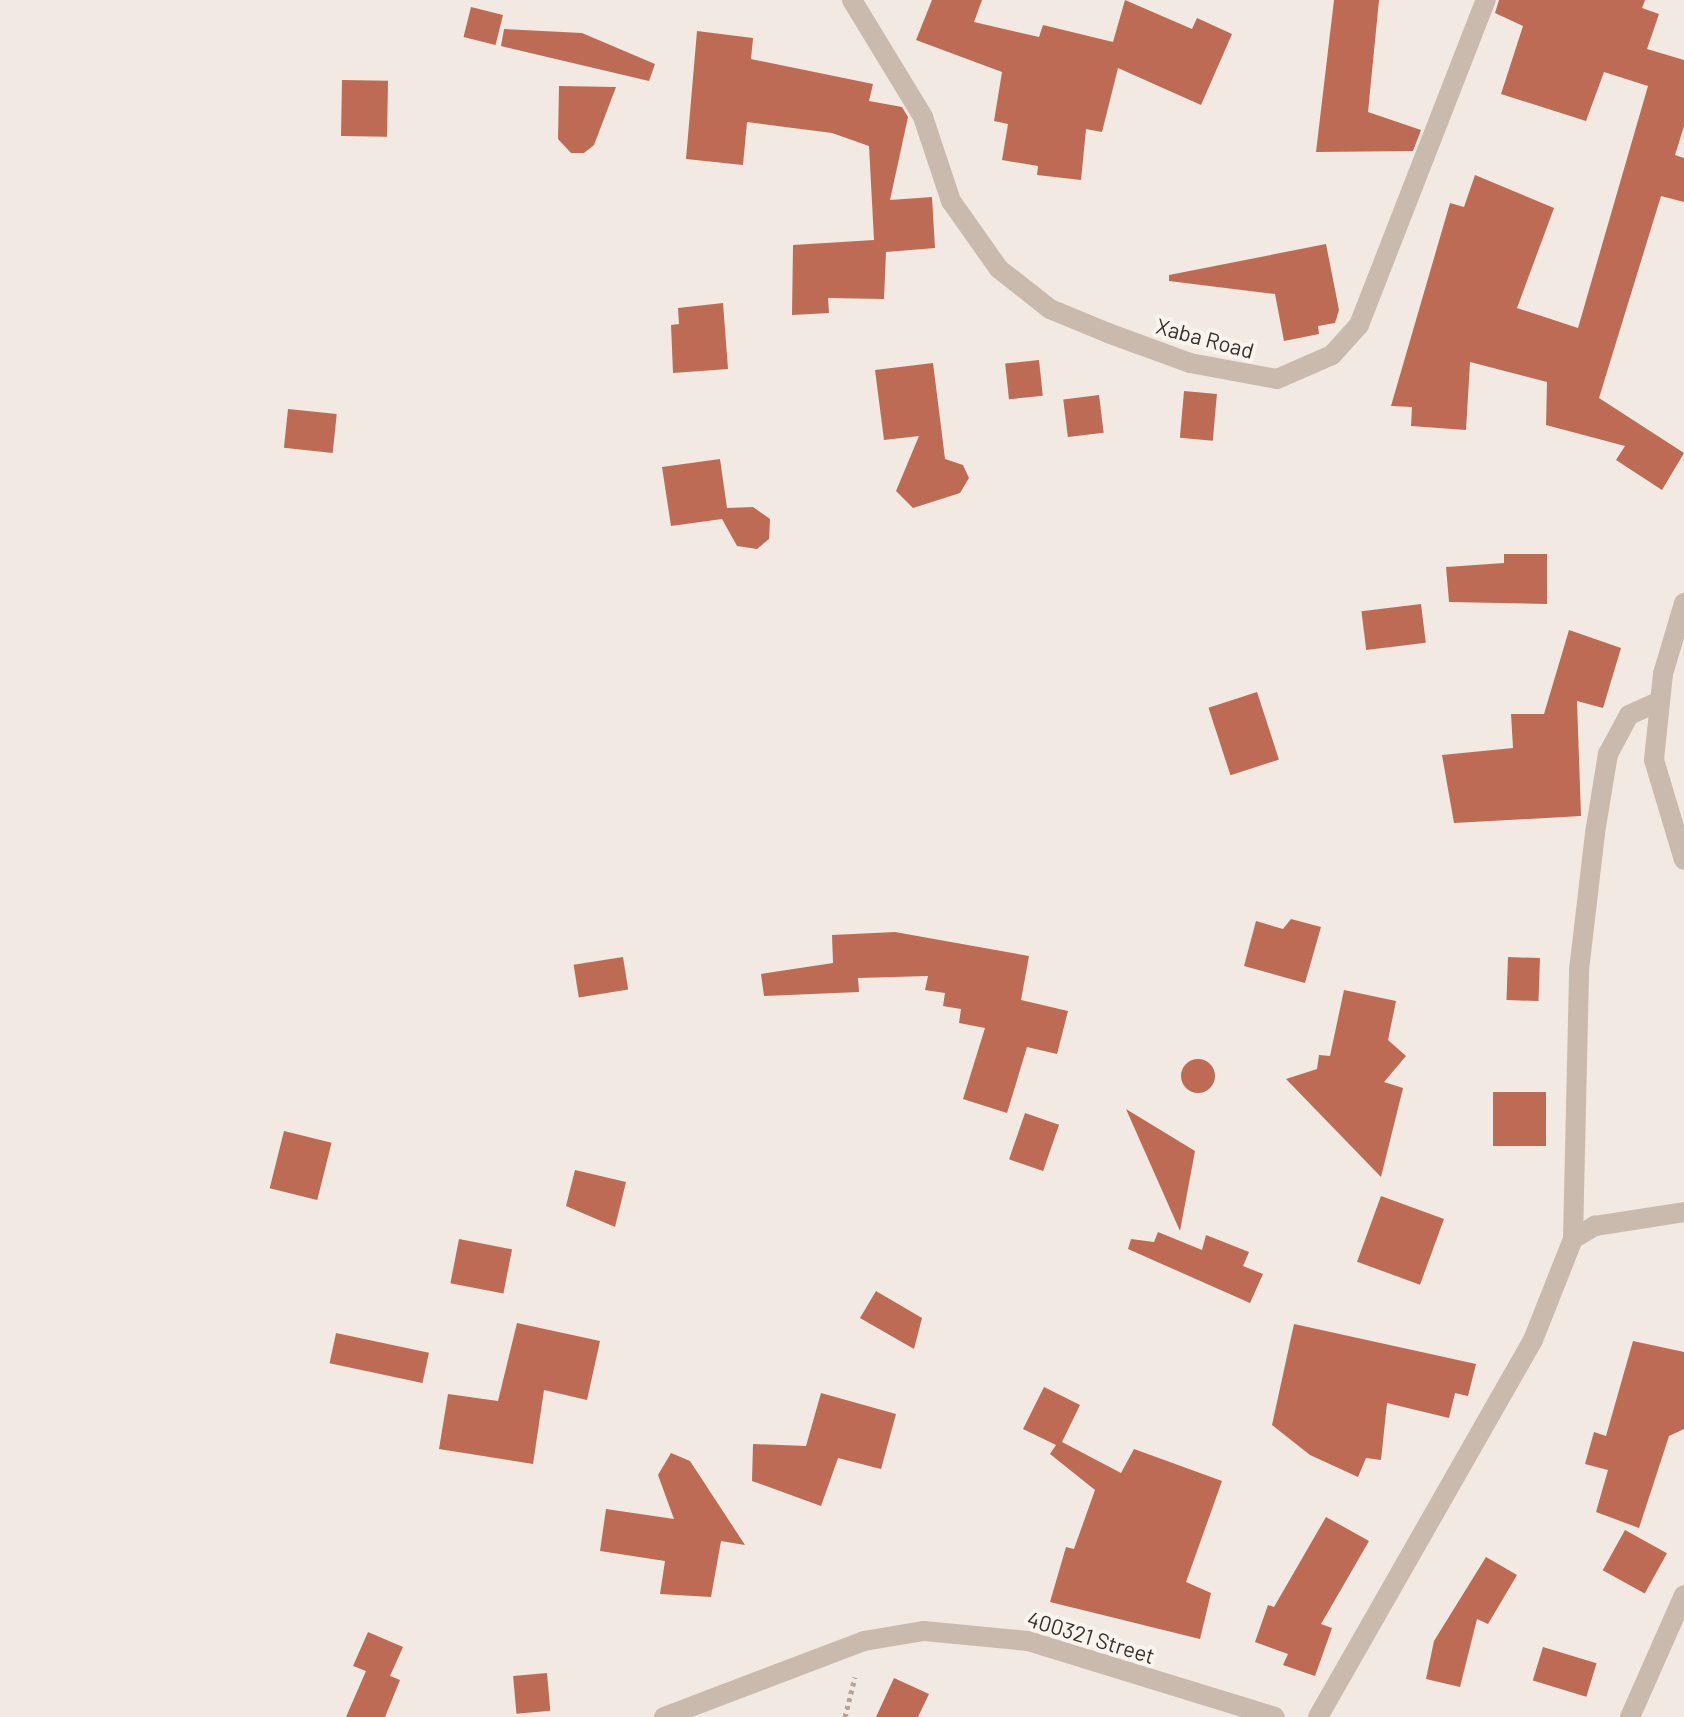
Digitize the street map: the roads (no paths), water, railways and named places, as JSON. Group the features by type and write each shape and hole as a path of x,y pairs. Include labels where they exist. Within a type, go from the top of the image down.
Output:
{"street":[{"name":"Xaba Road","path":"852,0 923,117 951,201 999,269 1050,309 1108,333 1190,363 1277,379 1332,355 1359,325 1486,0"},
{"path":"1684,603 1658,702 1654,760 1684,860"},
{"path":"1318,1717 1533,1340 1573,1239 1579,970 1597,820 1608,754 1629,715 1658,702"},
{"path":"1573,1239 1595,1226 1684,1212"},
{"path":"1630,1717 1684,1595"},
{"name":"400321 Street","path":"664,1717 864,1641 924,1631 1028,1641 1275,1717"}]}
